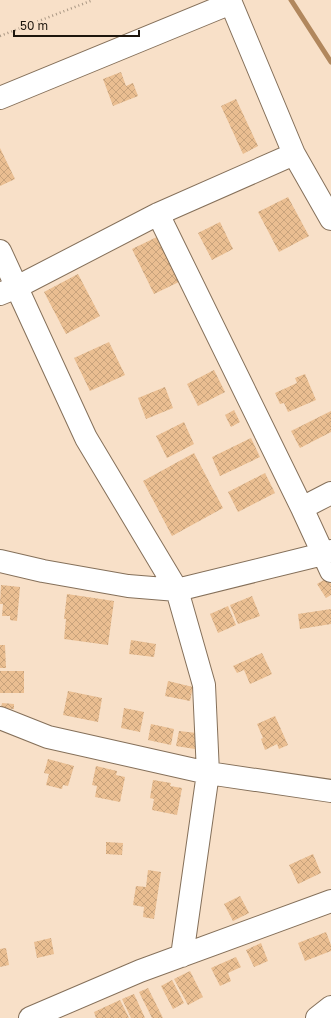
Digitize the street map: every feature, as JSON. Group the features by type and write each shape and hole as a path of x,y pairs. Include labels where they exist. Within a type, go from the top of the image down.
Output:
{"street":[{"path":"0,98 231,3 294,154 331,218"},
{"path":"8,291 158,214 294,154"},
{"path":"0,561 43,572 128,586 177,590 328,559 158,214"},
{"path":"0,251 8,291 86,438 177,590 204,686 208,773 182,956"},
{"path":"302,508 331,493"},
{"path":"0,718 48,737 208,773 331,791"},
{"path":"30,1018 140,971 331,900"},
{"path":"317,1018 331,1007"}],"path":[{"path":"0,36 93,0"}],"building":[{"path":"121,72 126,86 133,83 138,96 113,106 103,79"},
{"path":"236,99 258,146 243,154 221,106"},
{"path":"0,148 15,179 0,186"},
{"path":"288,197 309,236 279,252 258,212"},
{"path":"220,222 233,249 212,260 198,233"},
{"path":"161,235 183,280 154,294 132,249"},
{"path":"78,274 100,316 66,334 44,292"},
{"path":"109,342 125,375 90,391 74,358"},
{"path":"214,370 225,392 198,406 187,384"},
{"path":"305,374 316,400 288,412 284,403 280,404 275,393 297,383 295,378"},
{"path":"165,387 173,408 146,419 138,398"},
{"path":"234,410 240,422 231,427 225,415"},
{"path":"331,411 331,432 300,448 291,431"},
{"path":"184,422 194,444 167,458 156,436"},
{"path":"251,438 260,457 220,476 212,457"},
{"path":"194,453 223,508 172,536 143,481"},
{"path":"265,473 275,493 238,512 228,492"},
{"path":"327,578 331,584 331,595 326,598 317,584"},
{"path":"1,585 20,587 17,621 10,620 10,616 2,616 3,604 0,604"},
{"path":"67,594 114,601 108,645 64,639 66,619 64,619"},
{"path":"252,596 260,616 238,624 230,605"},
{"path":"228,606 236,625 218,633 210,614"},
{"path":"331,609 331,624 300,629 298,614"},
{"path":"131,640 156,644 154,657 129,654"},
{"path":"0,645 5,645 6,668 0,668"},
{"path":"262,653 272,674 250,684 244,670 237,673 233,666"},
{"path":"0,671 24,671 24,693 0,693"},
{"path":"168,681 193,687 190,701 165,696"},
{"path":"68,691 102,698 98,722 63,715"},
{"path":"2,703 14,704 14,709 1,708"},
{"path":"124,708 144,712 140,732 121,728"},
{"path":"275,716 288,745 279,749 277,744 265,750 261,739 263,738 257,724"},
{"path":"151,724 174,729 171,745 148,740"},
{"path":"179,731 197,733 195,749 176,746"},
{"path":"48,759 74,766 68,786 63,785 62,789 46,785 49,774 44,773"},
{"path":"96,766 117,771 116,775 125,777 120,802 95,797 97,786 92,785"},
{"path":"153,780 171,783 170,786 182,788 177,815 152,810 154,799 150,798"},
{"path":"106,842 123,843 122,855 106,854"},
{"path":"313,854 321,873 298,884 289,865"},
{"path":"148,870 161,872 154,919 143,917 144,907 133,905 136,886 146,887"},
{"path":"240,896 249,913 233,921 224,904"},
{"path":"326,932 331,945 331,951 305,961 298,943"},
{"path":"51,938 54,954 37,958 34,942"},
{"path":"261,943 268,961 254,967 246,950"},
{"path":"6,948 9,965 0,967 0,949"},
{"path":"236,957 241,967 228,973 231,981 220,986 211,968"},
{"path":"190,971 203,997 188,1005 174,979"},
{"path":"172,980 184,1003 173,1009 161,986"},
{"path":"148,988 163,1018 152,1018 139,992"},
{"path":"134,994 145,1018 131,1018 122,999"},
{"path":"120,1000 129,1018 96,1018 94,1012"}],"waterway":[{"path":"291,0 331,62"}]}
